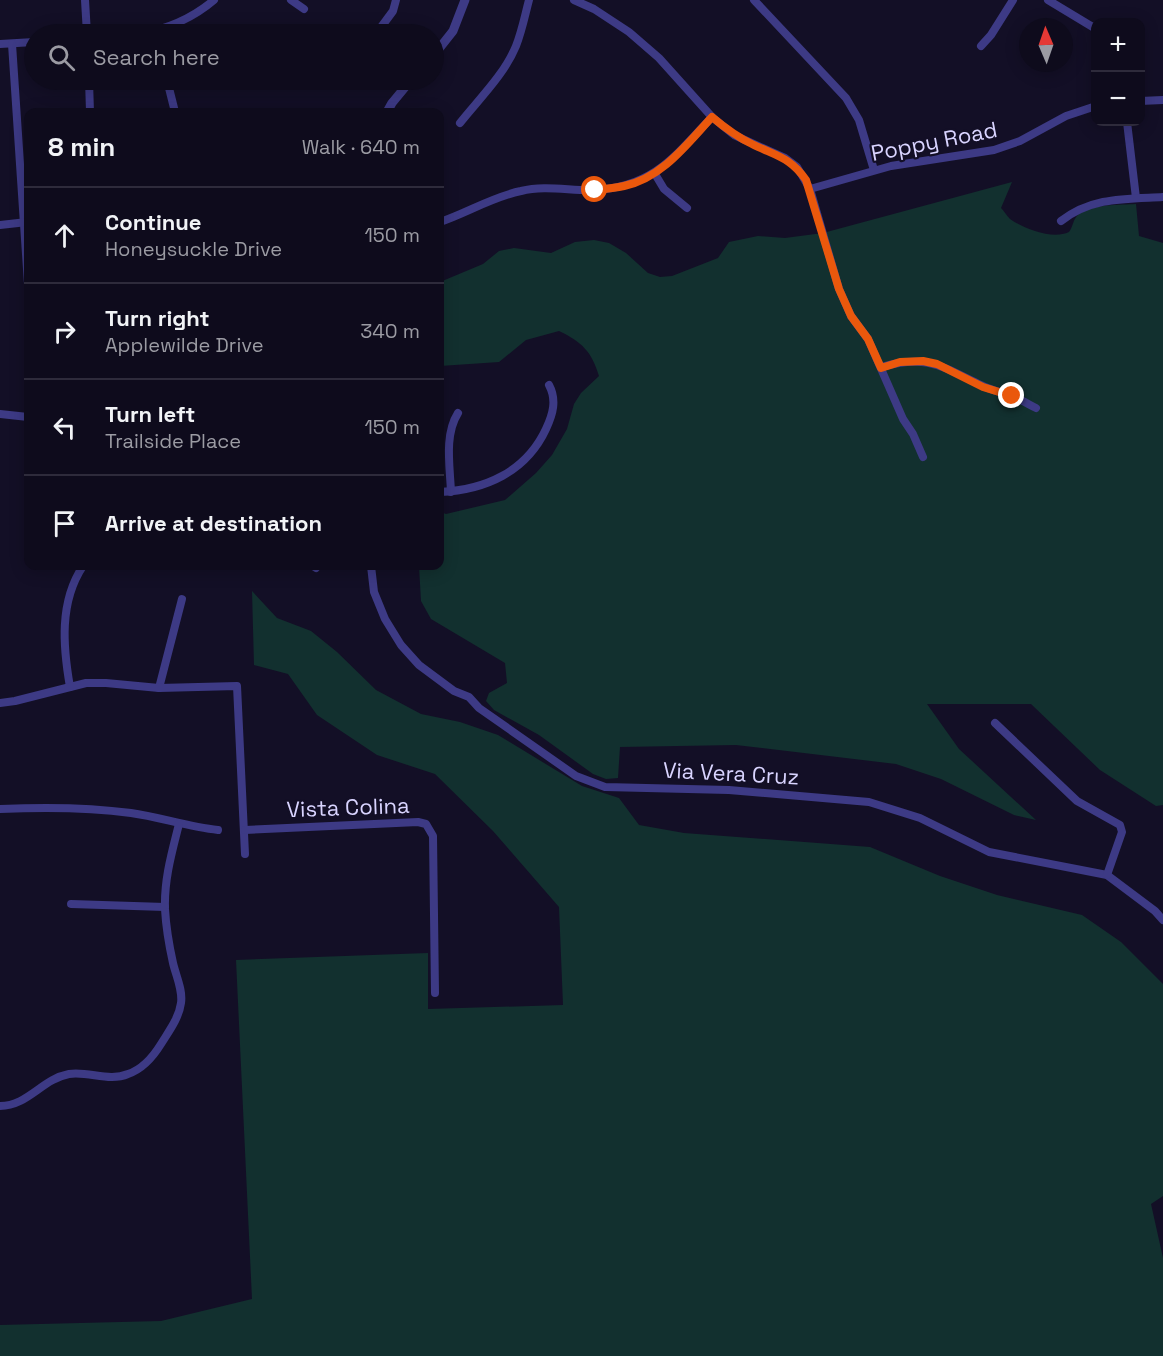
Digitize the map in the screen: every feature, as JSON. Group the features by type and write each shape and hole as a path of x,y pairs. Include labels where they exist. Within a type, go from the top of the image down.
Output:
{"street":[{"path":"85,0 86,24"},
{"path":"174,24 194,15 214,0"},
{"path":"291,0 304,9"},
{"path":"383,24 393,11 396,0"},
{"path":"444,42 453,31 465,0"},
{"path":"460,123 498,77 510,58 517,45 529,0"},
{"path":"574,0 594,9 629,32 659,58 712,117 734,135 785,158 797,167 810,189 839,289 851,316 868,339 903,419 913,434 923,457"},
{"path":"754,0 846,98 859,120 874,170"},
{"path":"981,46 991,35 1013,0"},
{"path":"1048,0 1091,27"},
{"path":"0,44 24,43"},
{"path":"12,44 24,197"},
{"path":"89,90 90,108"},
{"path":"170,90 174,108"},
{"path":"389,108 403,90"},
{"path":"1145,101 1163,100"},
{"name":"Poppy Road","path":"810,189 874,170 994,150 1020,141 1066,116 1091,107"},
{"path":"444,221 497,197 522,190 536,188 595,190 624,186 654,174 674,158 712,117"},
{"path":"1127,126 1136,198"},
{"path":"654,174 664,189 687,208"},
{"path":"1061,221 1074,211 1100,201 1163,197"},
{"path":"0,225 24,222"},
{"path":"881,368 900,362 923,361 937,364 983,387 1012,396 1036,408"},
{"path":"444,492 484,485 503,476 529,456 542,438 552,417 554,405 549,385"},
{"path":"451,492 449,438 453,420 458,413"},
{"path":"0,414 24,417"},
{"path":"70,687 64,634 65,616 80,570"},
{"name":"Via Vera Cruz","path":"371,570 374,592 385,619 401,645 419,665 454,691 469,697 479,708 576,776 605,787 729,790 869,801 920,818 989,852 1107,875 1155,911 1163,920"},
{"path":"159,688 182,599"},
{"path":"0,703 86,683 159,688 237,686 245,854"},
{"path":"995,723 1077,801 1120,825 1122,832 1107,875"},
{"path":"0,809 72,807 132,813 218,830"},
{"name":"Vista Colina","path":"245,830 418,822 426,824 433,836 435,993"},
{"path":"0,1106 24,1100 48,1082 70,1074 114,1078 127,1075 153,1056 177,1018 181,1003 181,992 166,930 165,907 167,870 179,824"},
{"path":"71,904 165,907"}],"green space":[{"path":"1012,182 1001,208 1010,219 1031,230 1047,234 1062,234 1069,232 1076,217 1083,211 1106,206 1136,204 1139,236 1163,243 1163,805 1156,806 1100,770 1031,704 927,704 959,749 1036,820 1014,815 941,779 896,764 736,745 620,747 618,778 606,779 593,774 539,735 494,710 486,701 489,693 507,683 505,663 431,619 421,601 419,570 444,570 444,513 505,500 536,473 552,455 567,429 574,404 581,393 599,376 593,360 585,349 574,339 559,331 526,340 499,362 444,366 444,280 483,264 499,251 514,248 551,253 575,242 594,240 609,243 626,253 648,273 660,277 672,276 718,258 729,242 758,236 785,238 823,233"},
{"path":"252,591 277,618 311,631 337,652 376,690 421,714 460,722 498,735 582,786 619,798 639,825 684,833 870,847 940,876 997,895 1082,915 1121,942 1163,984 1163,1196 1151,1204 1163,1258 1163,1356 0,1356 0,1325 161,1321 252,1299 236,960 428,953 428,1009 563,1005 559,907 493,831 435,774 377,755 317,715 288,674 254,665"}],"route":[{"path":"595,190 624,186 654,174 674,158 712,117 734,135 785,158 797,167 806,180 839,289 851,316 868,339 881,368 900,362 923,361 950,369 983,387 1012,396"}]}
